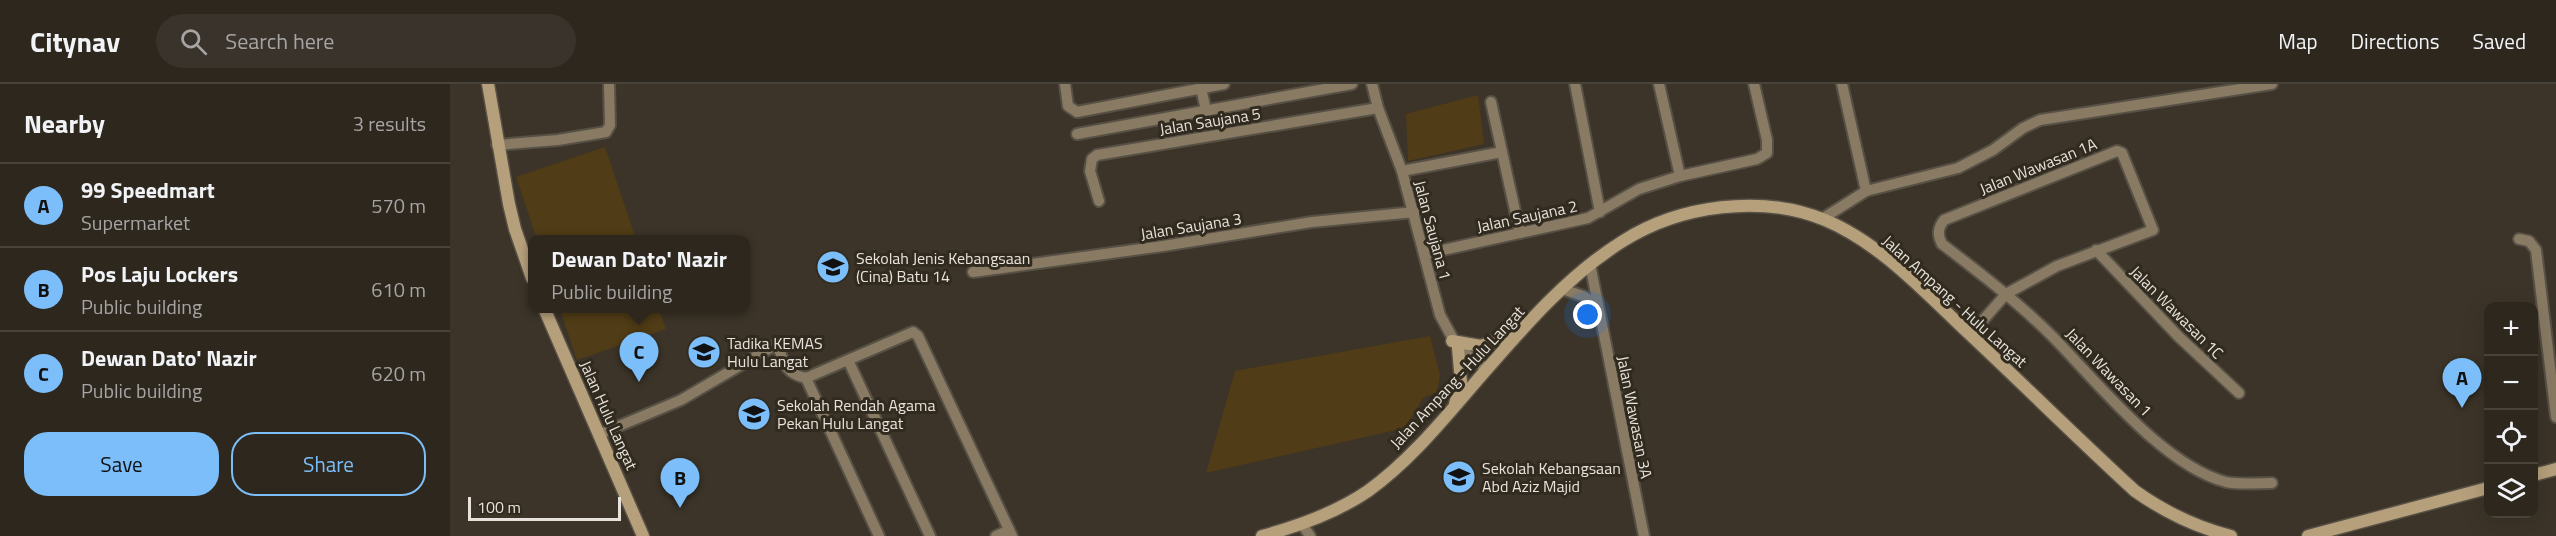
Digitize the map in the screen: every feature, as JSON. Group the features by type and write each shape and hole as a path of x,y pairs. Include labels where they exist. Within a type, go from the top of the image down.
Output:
{"street":[{"path":"488,84 497,145 515,229 528,266"},
{"path":"497,145 558,140 606,132 610,125 609,84"},
{"path":"1065,84 1068,106 1077,112 1224,84"},
{"name":"Jalan Saujana 5","path":"1077,134 1352,84"},
{"name":"Jalan Saujana 1","path":"1372,84 1377,108 1402,171 1440,315 1455,344 1487,369"},
{"path":"1575,84 1600,212"},
{"path":"1659,84 1680,176"},
{"name":"Jalan Saujana 2","path":"1425,254 1588,218 1639,189 1680,176 1757,159 1767,153 1767,141 1754,84"},
{"path":"1842,84 1866,191"},
{"path":"1822,219 1866,191 1958,168 1993,150 2023,128 2040,120 2272,84"},
{"path":"1201,88 1206,110"},
{"path":"1491,102 1520,233"},
{"name":"Jalan Saujana 5","path":"1099,201 1090,171 1092,159 1097,154 1377,108"},
{"name":"Jalan Wawasan 1A","path":"1942,244 1938,238 1939,228 1944,220 2117,151 2122,153 2153,230 2096,250"},
{"path":"1402,171 1502,152"},
{"name":"Jalan Ampang - Hulu Langat","path":"1262,536 1327,514 1370,489 1426,439 1524,328 1562,289 1590,264 1625,240 1655,224 1702,210 1767,207 1822,219 1853,235 1874,250 1970,335 2135,491 2169,514 2193,525 2231,536"},
{"name":"Jalan Saujana 3","path":"973,272 1163,246 1312,222 1414,212"},
{"path":"2519,238 2529,241 2536,250 2550,322 2556,417"},
{"name":"Jalan Wawasan 1","path":"1942,244 2006,294 2052,336 2112,400 2150,435 2182,459 2227,482 2272,483"},
{"path":"1970,335 2006,294 2057,266 2096,250"},
{"name":"Jalan Wawasan 1C","path":"2096,250 2179,337 2239,393"},
{"name":"Jalan Wawasan 3A","path":"1590,264 1644,536"},
{"path":"1562,289 1598,304"},
{"name":"Jalan Hulu Langat","path":"546,313 644,536"},
{"path":"1454,408 1461,382 1455,344 1481,346 1503,339 1524,328"},
{"path":"600,434 681,400 777,344 788,370 794,375 806,378 909,332 918,336 1010,533 996,536"},
{"path":"848,360 930,536"},
{"path":"806,378 879,536"},
{"path":"2538,474 2556,469"},
{"path":"2308,536 2484,489"},
{"path":"1302,524 1310,536"}],"shaded area":[{"path":"1478,95 1484,144 1408,161 1406,114"},
{"path":"605,147 635,235 536,235 516,177"},
{"path":"561,313 660,313 666,329 577,360"},
{"path":"1430,336 1440,375 1437,392 1423,398 1405,428 1206,473 1235,371"}],"place":[{"name":"Sekolah Jenis Kebangsaan (Cina) Batu 14","path":"833,267"},
{"name":"Tadika KEMAS Hulu Langat","path":"704,352"},
{"name":"Dewan Dato' Nazir","path":"639,382"},
{"name":"99 Speedmart","path":"2462,408"},
{"name":"Sekolah Rendah Agama Pekan Hulu Langat","path":"754,414"},
{"name":"Sekolah Kebangsaan Abd Aziz Majid","path":"1459,477"},
{"name":"Pos Laju Lockers","path":"680,508"}]}
